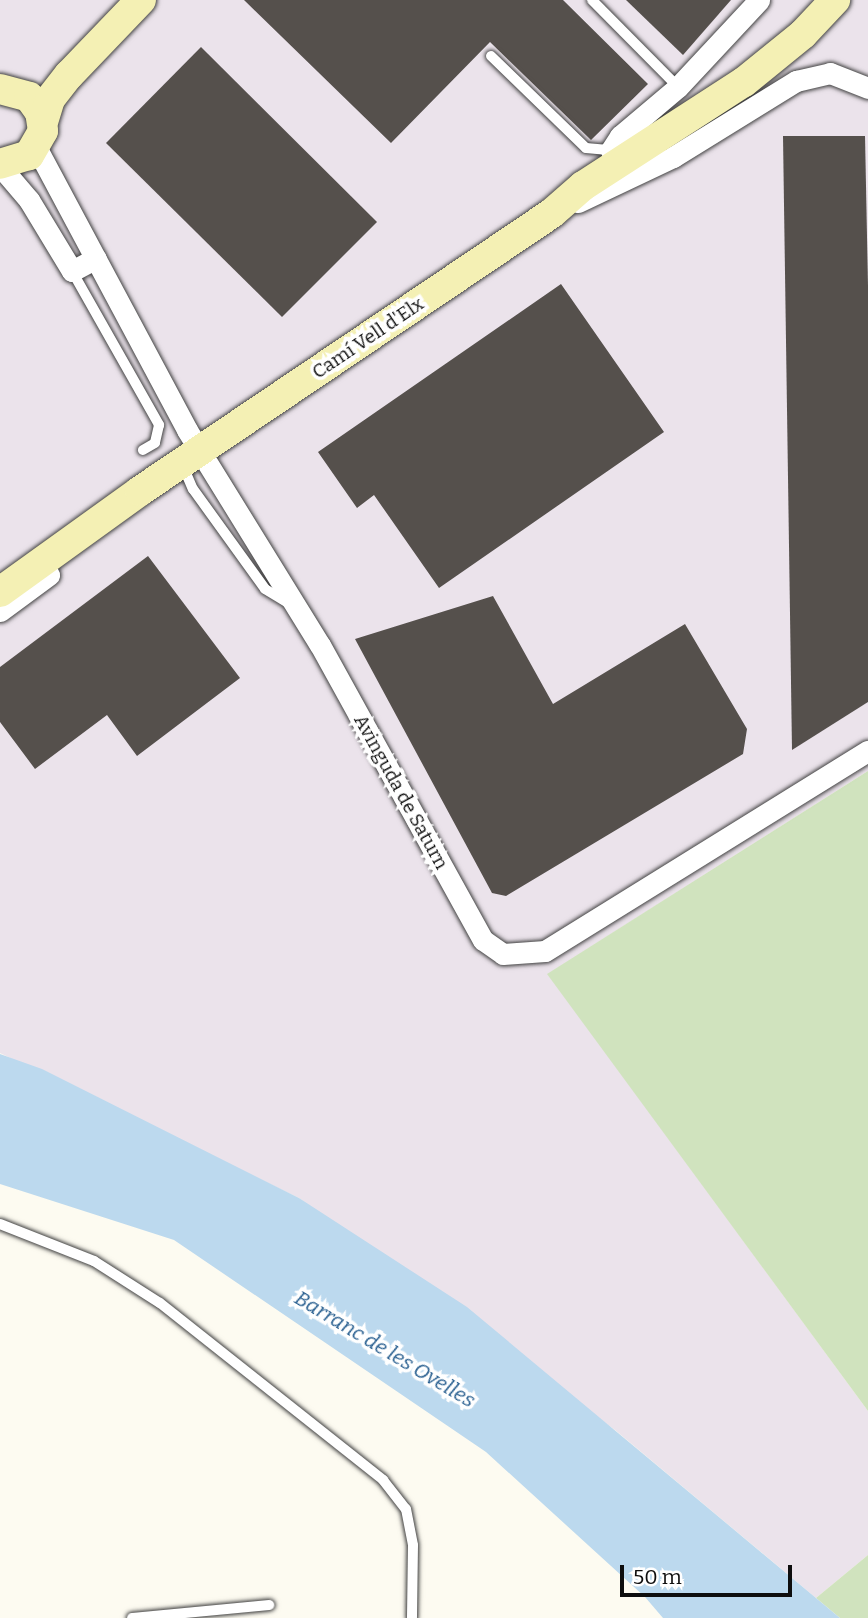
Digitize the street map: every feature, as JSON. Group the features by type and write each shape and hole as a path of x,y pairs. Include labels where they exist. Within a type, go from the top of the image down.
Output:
{"main road":[{"path":"0,165 20,161 40,135 50,99 69,75 141,0"},
{"name":"Camí Vell d'Elx","path":"0,593 140,491 192,459 553,211 615,156 744,82 831,6"},
{"path":"1,88 29,97 40,135"}],"street":[{"path":"615,156 620,136 678,86 759,0"},
{"name":"Camí Vell d'Elx","path":"553,211 673,157 796,81 830,73 868,88"},
{"name":"Avinguda de Saturn","path":"40,135 192,459 298,608 483,940 503,954 545,951 868,751"},
{"path":"0,165 29,200 72,271 96,258"},
{"name":"Camí Vell d'Elx","path":"0,611 192,459"}],"lane":[{"path":"592,0 678,86"},
{"path":"491,56 586,148 615,156"},
{"path":"72,271 159,425 155,443 143,450"},
{"path":"0,1224 94,1261 160,1303 383,1480 406,1509 414,1545 412,1618"},
{"path":"132,1618 269,1605"}],"shaded area":[{"path":"0,0 868,0 868,771 548,974 868,1411 868,1555 816,1598 615,1430 299,1198 0,1053"}],"green space":[{"path":"868,771 868,1411 547,974"},
{"path":"868,1555 868,1618 840,1618 816,1598"}],"water":[{"name":"Barranc de les Ovelles","path":"0,1054 42,1069 299,1198 467,1307 840,1618 663,1618 645,1597 486,1452 174,1240 0,1184"}],"building":[{"path":"244,0 563,0 648,84 591,140 490,42 391,143"},
{"path":"626,0 731,0 683,55"},
{"path":"201,47 377,222 282,317 106,143"},
{"path":"783,136 865,136 868,286 868,702 792,750"},
{"path":"561,284 664,432 439,588 374,495 357,508 318,452"},
{"path":"148,556 240,678 137,756 107,715 35,769 0,722 0,667"},
{"path":"493,596 553,704 685,624 747,729 743,754 506,896 492,893 355,639"}]}
